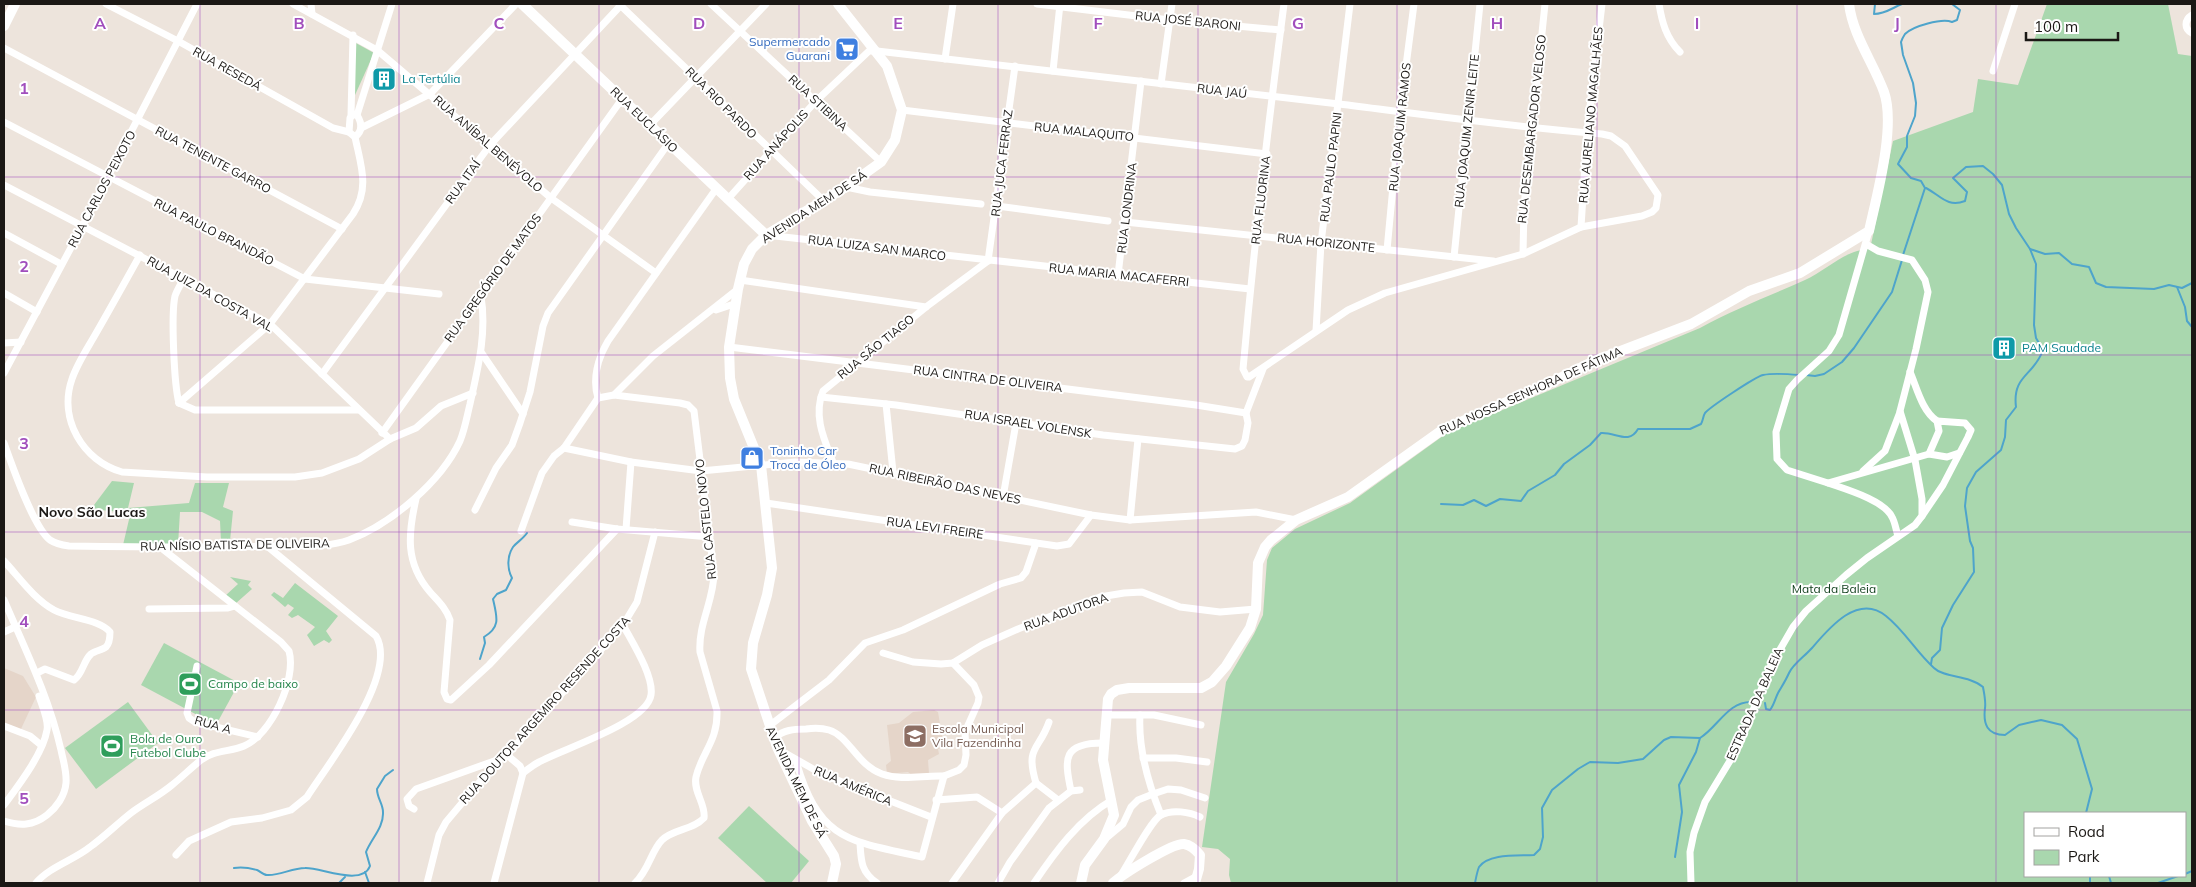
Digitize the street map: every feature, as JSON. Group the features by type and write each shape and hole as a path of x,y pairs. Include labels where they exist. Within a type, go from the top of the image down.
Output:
{"street":[{"path":"4,26 15,4"},
{"name":"RUA RESEDÁ","path":"106,4 178,41 333,128 349,132"},
{"name":"RUA CARLOS PEIXOTO","path":"4,373 197,4"},
{"name":"RUA ANÍBAL BENÉVOLO","path":"293,4 353,35 377,50 551,198 656,273"},
{"path":"311,4 312,14"},
{"path":"180,403 270,324 357,207 364,181 355,138 349,132 348,121 354,115 392,4"},
{"path":"355,138 361,128 430,94 516,4"},
{"name":"RUA EUCLÁSIO","path":"522,4 766,235"},
{"name":"RUA ITAÍ","path":"322,374 490,145 576,54 620,4"},
{"name":"RUA RIO PARDO","path":"620,4 824,201"},
{"name":"RUA STIBINA","path":"711,4 881,162"},
{"path":"649,126 766,4"},
{"path":"828,4 887,66 902,110"},
{"path":"838,4 873,51"},
{"path":"945,59 952,4"},
{"name":"RUA JOSÉ BARONI","path":"1037,4 1059,5 1170,20 1280,30"},
{"path":"1161,84 1172,4"},
{"name":"RUA FLUORINA","path":"1263,368 1249,377 1243,372 1256,235 1284,4"},
{"name":"RUA PAULO PAPINI","path":"1316,331 1321,243 1350,4"},
{"name":"RUA JOAQUIM RAMOS","path":"1387,250 1400,112 1414,4"},
{"name":"RUA JOAQUIM ZENIR LEITE","path":"1454,257 1480,4"},
{"name":"RUA DESEMBARGADOR VELOSO","path":"1523,254 1524,206 1545,4"},
{"name":"RUA AURELIANO MAGALHÃES","path":"1581,227 1587,132 1602,4"},
{"path":"1659,4 1663,26 1674,46 1680,52"},
{"path":"1849,4 1854,29 1885,94 1890,115 1888,136 1866,244 1839,335 1829,351 1789,389 1776,432 1777,459 1787,470 1867,498 1882,507 1892,515 1898,536"},
{"path":"1993,71 2015,4"},
{"path":"1053,71 1059,5"},
{"path":"2192,15 2187,19 2186,24 2188,31 2192,33"},
{"path":"353,35 354,115 361,128"},
{"name":"RUA TENENTE GARRO","path":"4,48 342,228"},
{"name":"RUA JAÚ","path":"873,51 1612,136 1625,146 1654,188 1658,202 1656,208 1652,212 1581,227"},
{"name":"RUA ANÁPOLIS","path":"727,200 816,101 873,51"},
{"name":"RUA JUCA FERRAZ","path":"988,261 1015,66"},
{"name":"RUA LONDRINA","path":"1118,275 1142,81"},
{"name":"RUA GREGÓRIO DE MATOS","path":"382,433 622,99"},
{"name":"RUA MALAQUITO","path":"902,110 1267,154"},
{"name":"AVENIDA MEM DE SÁ","path":"832,883 836,864 834,856 812,821 778,749 757,692 751,663 753,643 767,595 772,568 761,465 734,399 730,378 729,347 734,304 750,252 766,235 824,201 881,162 895,140 902,110"},
{"name":"RUA PAULO BRANDÃO","path":"4,122 305,279 439,294"},
{"path":"475,510 496,468 512,445 530,392 543,326 548,313 668,144"},
{"name":"RUA JUIZ DA COSTA VAL","path":"4,185 270,324 390,439"},
{"path":"846,187 870,192 981,204"},
{"path":"598,398 596,380 601,354 716,189"},
{"path":"997,206 1108,221"},
{"name":"RUA HORIZONTE","path":"1125,222 1498,262"},
{"path":"1246,413 1263,368 1348,310 1385,293 1523,254 1581,227"},
{"name":"RUA NOSSA SENHORA DE FÁTIMA","path":"1081,883 1085,865 1104,840 1114,815 1103,760 1108,699 1117,690 1128,688 1201,688 1212,682 1226,666 1250,628 1256,609 1258,564 1265,547 1271,540 1296,520 1348,496 1442,430 1552,382 1592,362 1691,324 1750,291 1800,273 1869,231"},
{"path":"4,233 61,264"},
{"name":"RUA LUIZA SAN MARCO","path":"766,235 988,261"},
{"path":"1862,473 1885,451 1900,411 1928,292 1925,280 1906,258 1878,251 1866,244"},
{"path":"140,255 78,366 69,392 68,407 74,432 82,444 99,462 122,472 206,478 295,477 322,474 359,459 390,439 416,428 441,406 472,393"},
{"name":"RUA MARIA MACAFERRI","path":"988,261 1250,289"},
{"name":"RUA SÃO TIAGO","path":"821,397 827,387 926,307 988,261"},
{"path":"180,403 175,374 174,308 176,294 184,278"},
{"path":"521,531 542,473 554,456 564,448 598,398 614,395 653,356 713,310 739,284 926,307"},
{"path":"4,293 36,312"},
{"name":"RUA NÍSIO BATISTA DE OLIVEIRA","path":"4,443 7,463 34,518 50,540 68,546 267,546 336,544 349,540 372,528 416,499 441,470 459,443 481,352 484,330 481,296"},
{"path":"713,310 734,304"},
{"path":"4,343 21,342"},
{"name":"RUA CINTRA DE OLIVEIRA","path":"729,347 1246,413"},
{"path":"481,352 523,414"},
{"path":"1910,372 1923,404 1931,417 1936,421 1939,431 1929,454"},
{"name":"RUA CASTELO NOVO","path":"614,395 680,403 692,408 694,411 714,580 699,643 718,720 712,742 696,776 697,791 704,815 702,820 662,839 643,876 635,883"},
{"path":"821,397 819,408 821,431 833,462"},
{"name":"RUA ISRAEL VOLENSK","path":"821,397 980,416 1016,423 1138,439 1235,449 1242,446 1245,440 1248,423 1246,413"},
{"path":"180,403 195,410 358,410"},
{"path":"886,404 893,472"},
{"path":"1900,411 1915,460 1922,499 1922,516"},
{"name":"ESTRADA DA BALEIA","path":"1691,883 1690,852 1694,833 1705,802 1739,746 1770,667 1793,627 1823,594 1867,558 1915,525 1943,485 1971,430 1960,422 1936,421"},
{"path":"1003,497 1016,423"},
{"path":"1130,520 1138,439"},
{"name":"RUA RIBEIRÃO DAS NEVES","path":"564,448 631,462 701,471 761,465 833,462 893,472 1091,515 1130,520 1256,512 1296,520"},
{"path":"1828,483 1915,460 1929,454 1947,457 1958,453"},
{"path":"626,530 631,462"},
{"path":"416,499 410,543 412,562 429,591 448,612 450,620 444,692 447,699 451,700 489,665 617,529"},
{"name":"RUA LEVI FREIRE","path":"766,503 1057,546 1068,544 1091,515"},
{"path":"572,522 626,530 710,537"},
{"name":"RUA DOUTOR ARGEMIRO RESENDE COSTA","path":"427,883 439,835 446,822 498,759 507,755 623,625 637,602 655,532"},
{"path":"769,726 829,680 865,643 904,630 993,587 1022,578 1036,543"},
{"path":"176,855 188,841 231,822 262,818 291,810 307,797 372,695 378,671 380,651 380,642 376,636 267,546"},
{"path":"37,883 46,874 90,848 132,813 172,786 202,760 216,753 244,746 258,737 271,723 280,706 288,676 290,655 281,642 160,547"},
{"path":"4,561 43,603 68,616 100,623 110,632 110,639 106,647 92,653 79,676 74,680 45,669 37,673"},
{"name":"RUA ADUTORA","path":"953,663 982,644 1018,629 1100,598 1124,592 1142,592 1180,607 1220,612 1256,609"},
{"path":"4,600 37,673 58,737 66,777 65,790 54,807 37,822 22,826 4,821"},
{"path":"149,609 228,608 234,606"},
{"path":"523,773 539,762 625,722 644,708 650,700 651,685 623,625"},
{"path":"4,632 15,627"},
{"path":"774,738 782,732 793,729 830,730 845,741 868,767 881,774 893,777 944,776 959,770 964,765 966,755 964,732 978,704 978,692 953,663 913,662 883,653"},
{"name":"RUA A","path":"197,666 188,713 189,718 195,722 258,737"},
{"path":"4,804 22,781 41,745 47,729 39,696"},
{"path":"1106,715 1140,715 1171,718 1201,725"},
{"path":"1140,715 1139,729 1143,758 1161,815"},
{"path":"1049,722 1046,731 1036,744 1031,756 1031,766 1036,783 1058,800"},
{"path":"4,726 30,736 41,745"},
{"path":"1071,792 1066,761 1071,752 1080,744 1103,743"},
{"name":"RUA AMÉRICA","path":"778,749 796,761 822,774 931,817"},
{"path":"494,883 523,773 520,766 507,755"},
{"path":"1143,758 1176,758 1207,762"},
{"path":"414,809 409,806 407,799 416,789 498,759"},
{"path":"796,761 802,783 825,821 840,834 860,843 922,857 931,817 944,776"},
{"path":"952,883 1002,814 1036,783"},
{"path":"1104,840 1123,824 1131,807 1138,800 1168,789 1181,790 1205,798"},
{"path":"998,883 1010,862 1049,808 1071,792 1080,790"},
{"path":"936,800 977,797 1002,814"},
{"path":"1034,883 1049,860 1068,837 1095,811 1112,800"},
{"path":"1116,880 1161,815 1182,812 1200,817"},
{"path":"860,843 860,862 864,871 876,883"},
{"path":"1116,880 1171,847 1184,844 1189,845 1200,855 1196,880 1184,883"}],"shaded area":[{"path":"4,668 23,676 36,697 20,731 4,723"},
{"name":"Escola Municipal Vila Fazendinha","path":"934,710 938,712 944,748 938,749 939,754 928,760 929,774 912,775 908,772 887,774 886,765 891,761 887,725 899,723 913,712"}],"green space":[{"name":"Mata da Baleia","path":"2047,4 2168,4 2178,54 2192,56 2192,883 1231,883 1229,875 1230,859 1218,849 1202,847 1226,682 1263,615 1267,560 1272,548 1295,529 1350,503 1447,433 1700,328 1805,280 1853,252 1870,249 1893,141 1973,112 1978,79 2018,85"},
{"path":"354,42 374,53 355,95"},
{"path":"112,481 134,483 128,508 189,503 195,483 229,483 223,507 233,511 230,541 221,541 220,521 202,512 180,512 178,545 123,545 131,511 129,513 91,509"},
{"path":"230,577 251,581 248,585 252,589 235,604 225,596 238,584"},
{"path":"295,583 338,616 326,631 332,640 329,643 324,640 314,646 307,635 315,627 298,615 292,618 288,615 294,608 288,604 285,607 271,595 274,592 283,598"},
{"name":"Campo de baixo","path":"164,643 239,683 216,725 141,685"},
{"name":"Bola de Ouro Futebol Clube","path":"128,702 158,743 96,789 65,748"},
{"path":"749,806 809,861 791,883 767,883 718,838"}],"waterway":[{"path":"1875,4 1874,14 1885,12 1902,4"},
{"path":"1903,255 1925,188 1921,181 1911,178 1898,164 1907,147 1907,136 1915,116 1916,103 1913,83 1903,55 1901,42 1905,34 1921,26 1935,22 1952,22 1957,20 1960,10 1952,4"},
{"path":"1926,188 1948,202 1959,203 1965,201 1967,192 1953,178 1966,167 1983,166 2002,185 2009,214 2030,249 2036,264 2034,325 2036,338 2043,350 2039,359 2017,388 2016,407 2006,420 2005,437 2001,450 1976,472 1967,488 1965,506 1970,541 1973,548 1974,572 1953,605 1942,628 1940,650 1932,658 1931,664"},
{"path":"2030,249 2045,254 2059,253 2072,264 2089,267 2096,283 2106,287 2154,289 2169,285 2182,288 2192,283"},
{"path":"1806,375 1824,374 1842,362 1854,348 1892,292 1902,260"},
{"path":"2177,287 2185,307 2187,321 2192,327"},
{"path":"1441,504 1463,505 1474,500 1486,506 1500,499 1521,501 1528,491 1555,475 1564,464 1590,445 1601,433 1626,437 1631,436 1638,429 1690,429 1701,424 1705,413 1715,405 1758,377 1771,374 1799,375"},
{"path":"480,659 485,643 484,637 493,629 496,621 493,599 497,594 506,590 512,578 508,562 511,551 527,533"},
{"path":"1765,703 1766,709 1770,710 1796,663 1836,623 1855,611 1865,608 1875,610 1893,622 1938,671 1971,680 1983,687 1985,719 1990,731 2005,735 2019,725 2041,720 2062,725 2077,739 2092,789 2086,812"},
{"path":"1675,857 1682,812 1679,785 1696,752 1700,738 1730,710 1744,703 1752,702"},
{"path":"1475,883 1479,867 1490,859 1504,856 1534,855 1540,849 1543,837 1542,808 1552,790 1578,769 1590,762 1618,763 1643,759 1664,740 1671,737 1700,738"},
{"path":"234,868 254,869 267,875 305,868 350,876 366,872 370,866 366,852 383,817 383,809 377,789 385,776 393,770"},
{"path":"2186,874 2192,871"},
{"path":"365,872 369,883"},
{"path":"339,883 345,877"},
{"path":"2090,877 2090,883"},
{"path":"2109,877 2111,883"},
{"path":"2158,883 2175,877"}],"place":[{"name":"Supermercado Guarani","path":"847,49"},
{"name":"La Tertúlia","path":"384,79"},
{"name":"PAM Saudade","path":"2004,348"},
{"name":"Toninho Car Troca de Óleo","path":"752,458"},
{"name":"Campo de baixo","path":"190,684"},
{"name":"Escola Municipal Vila Fazendinha","path":"915,736"},
{"name":"Bola de Ouro Futebol Clube","path":"112,746"}],"district":[{"name":"Novo São Lucas","path":"92,512"}]}
